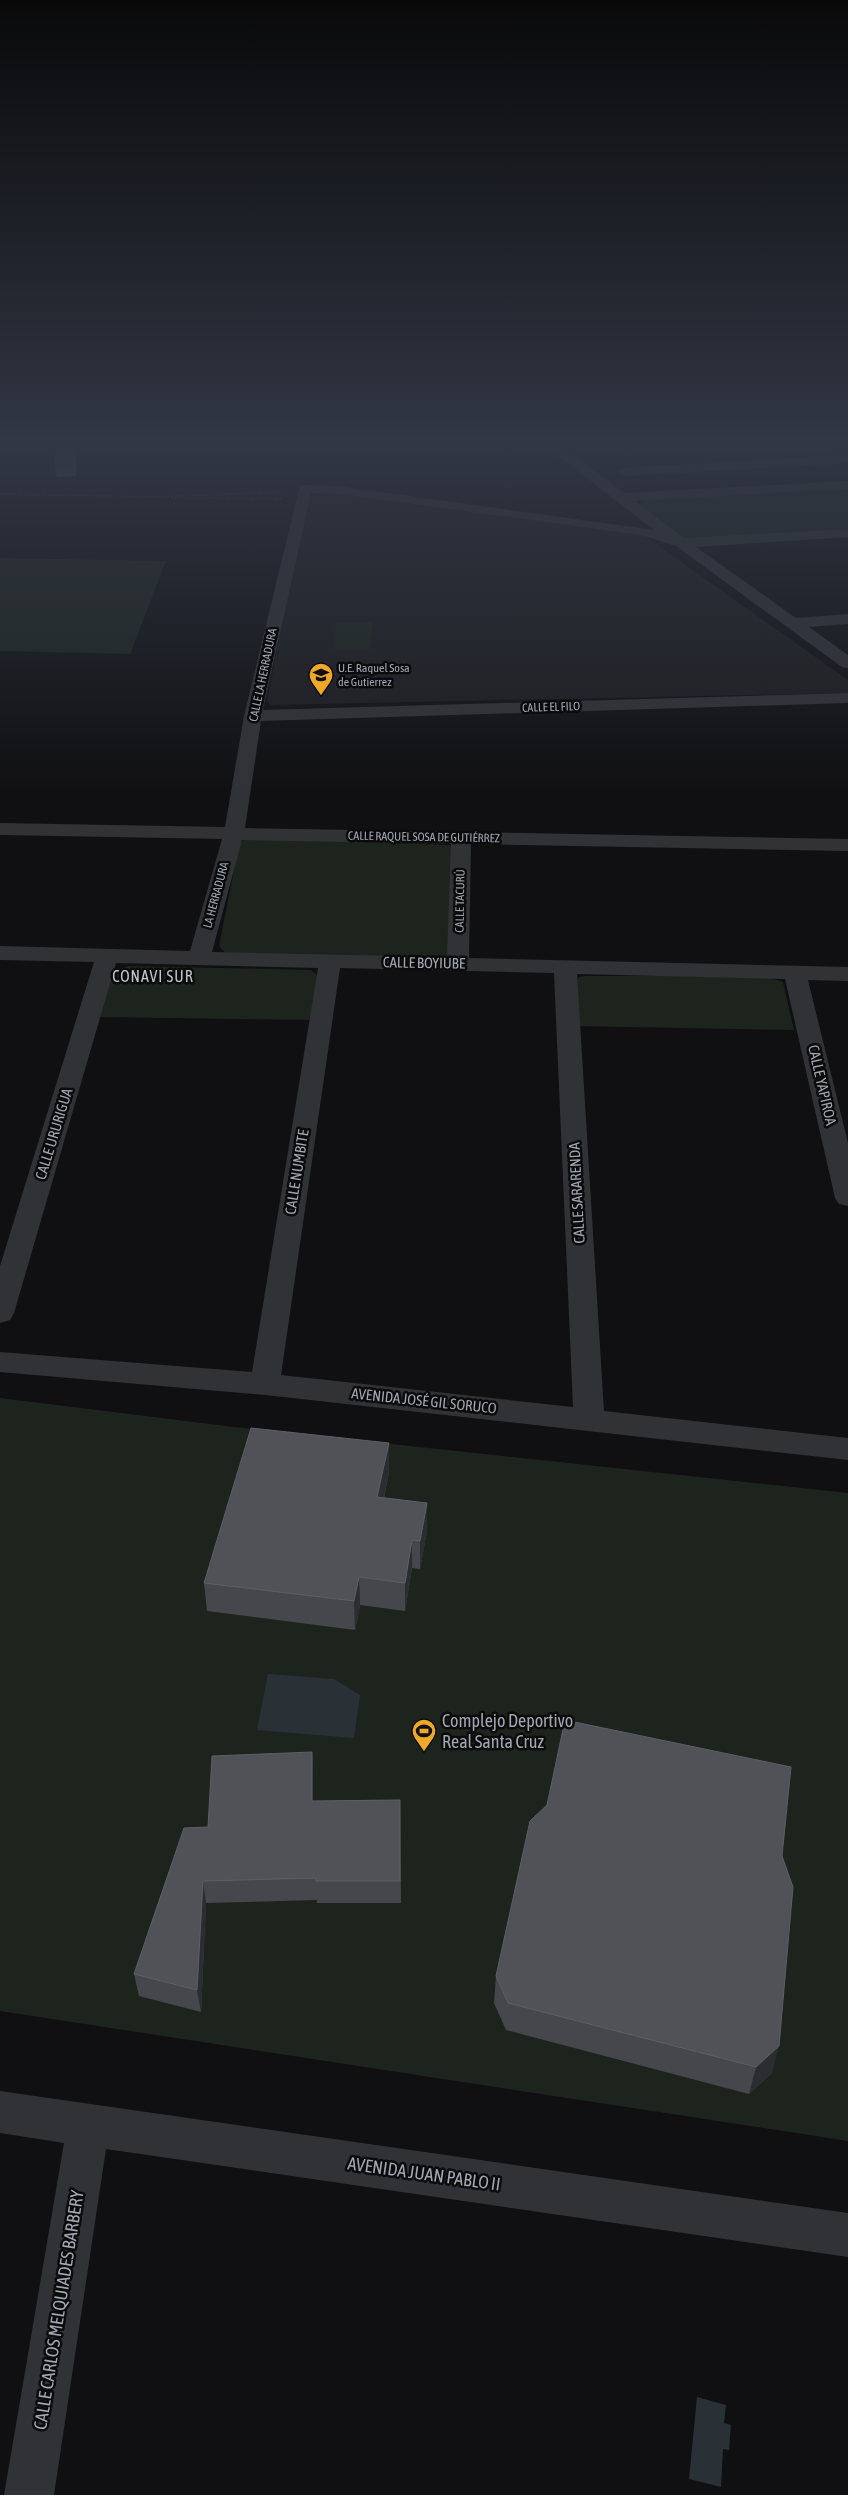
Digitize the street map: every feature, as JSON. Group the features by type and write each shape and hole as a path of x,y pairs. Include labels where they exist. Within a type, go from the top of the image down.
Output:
{"street":[{"name":"CALLE LA HERRADURA","path":"234,832 253,716 288,560"},
{"path":"706,560 846,660"},
{"path":"795,623 848,619"},
{"name":"CALLE EL FILO","path":"253,716 848,698"},
{"name":"CALLE RAQUEL SOSA DE GUTIÉRREZ","path":"0,829 848,844"},
{"name":"LA HERRADURA","path":"199,958 234,832"},
{"name":"CALLE TACURÚ","path":"458,964 461,838"},
{"name":"CALLE BOYIUBE","path":"0,953 848,974"},
{"name":"CALLE URURIGUA","path":"0,1313 107,955"},
{"name":"CALLE NUMBITE","path":"265,1384 330,961"},
{"name":"CALLE SARARENDA","path":"565,967 589,1419"},
{"name":"CALLE YAPIROA","path":"795,972 848,1198"},
{"name":"AVENIDA JOSÉ GIL SORUCO","path":"0,1362 265,1384 848,1449"},
{"name":"AVENIDA JUAN PABLO II","path":"0,2112 848,2235"},
{"name":"CALLE CARLOS MELQUIADES BARBERY","path":"29,2495 88,2125"}],"shaded area":[{"path":"0,560 166,561 130,654 0,651"},
{"path":"294,560 679,560 848,680 848,693 270,705 267,701"},
{"path":"336,622 373,622 370,649 332,649"},
{"path":"250,838 449,845 455,848 451,952 445,958 225,953 219,946 239,845 242,841"},
{"path":"129,966 311,970 318,976 313,1020 94,1017 111,971"},
{"path":"764,976 783,982 794,1030 575,1026 573,983 579,977"},
{"name":"Complejo Deportivo Real Santa Cruz","path":"0,1398 234,1427 848,1493 848,2141 0,2011"},
{"path":"268,1674 334,1679 360,1695 354,1738 257,1730"},
{"path":"697,2397 726,2405 724,2423 731,2425 729,2450 723,2449 721,2487 689,2479"}],"building":[{"path":"251,1428 389,1443 377,1497 427,1503 420,1541 412,1540 405,1583 359,1577 354,1601 204,1583"},
{"path":"565,1720 791,1767 782,1856 793,1887 779,2046 756,2067 508,2003 496,1976 530,1821 547,1805"},
{"path":"312,1752 312,1801 400,1800 400,1881 316,1881 316,1878 203,1881 197,1990 134,1974 184,1828 208,1827 212,1756"}],"place":[{"name":"U.E. Raquel Sosa de Gutierrez","path":"321,696"},
{"name":"Complejo Deportivo Real Santa Cruz","path":"424,1752"}],"district":[{"name":"CONAVI SUR","path":"153,976"}]}
